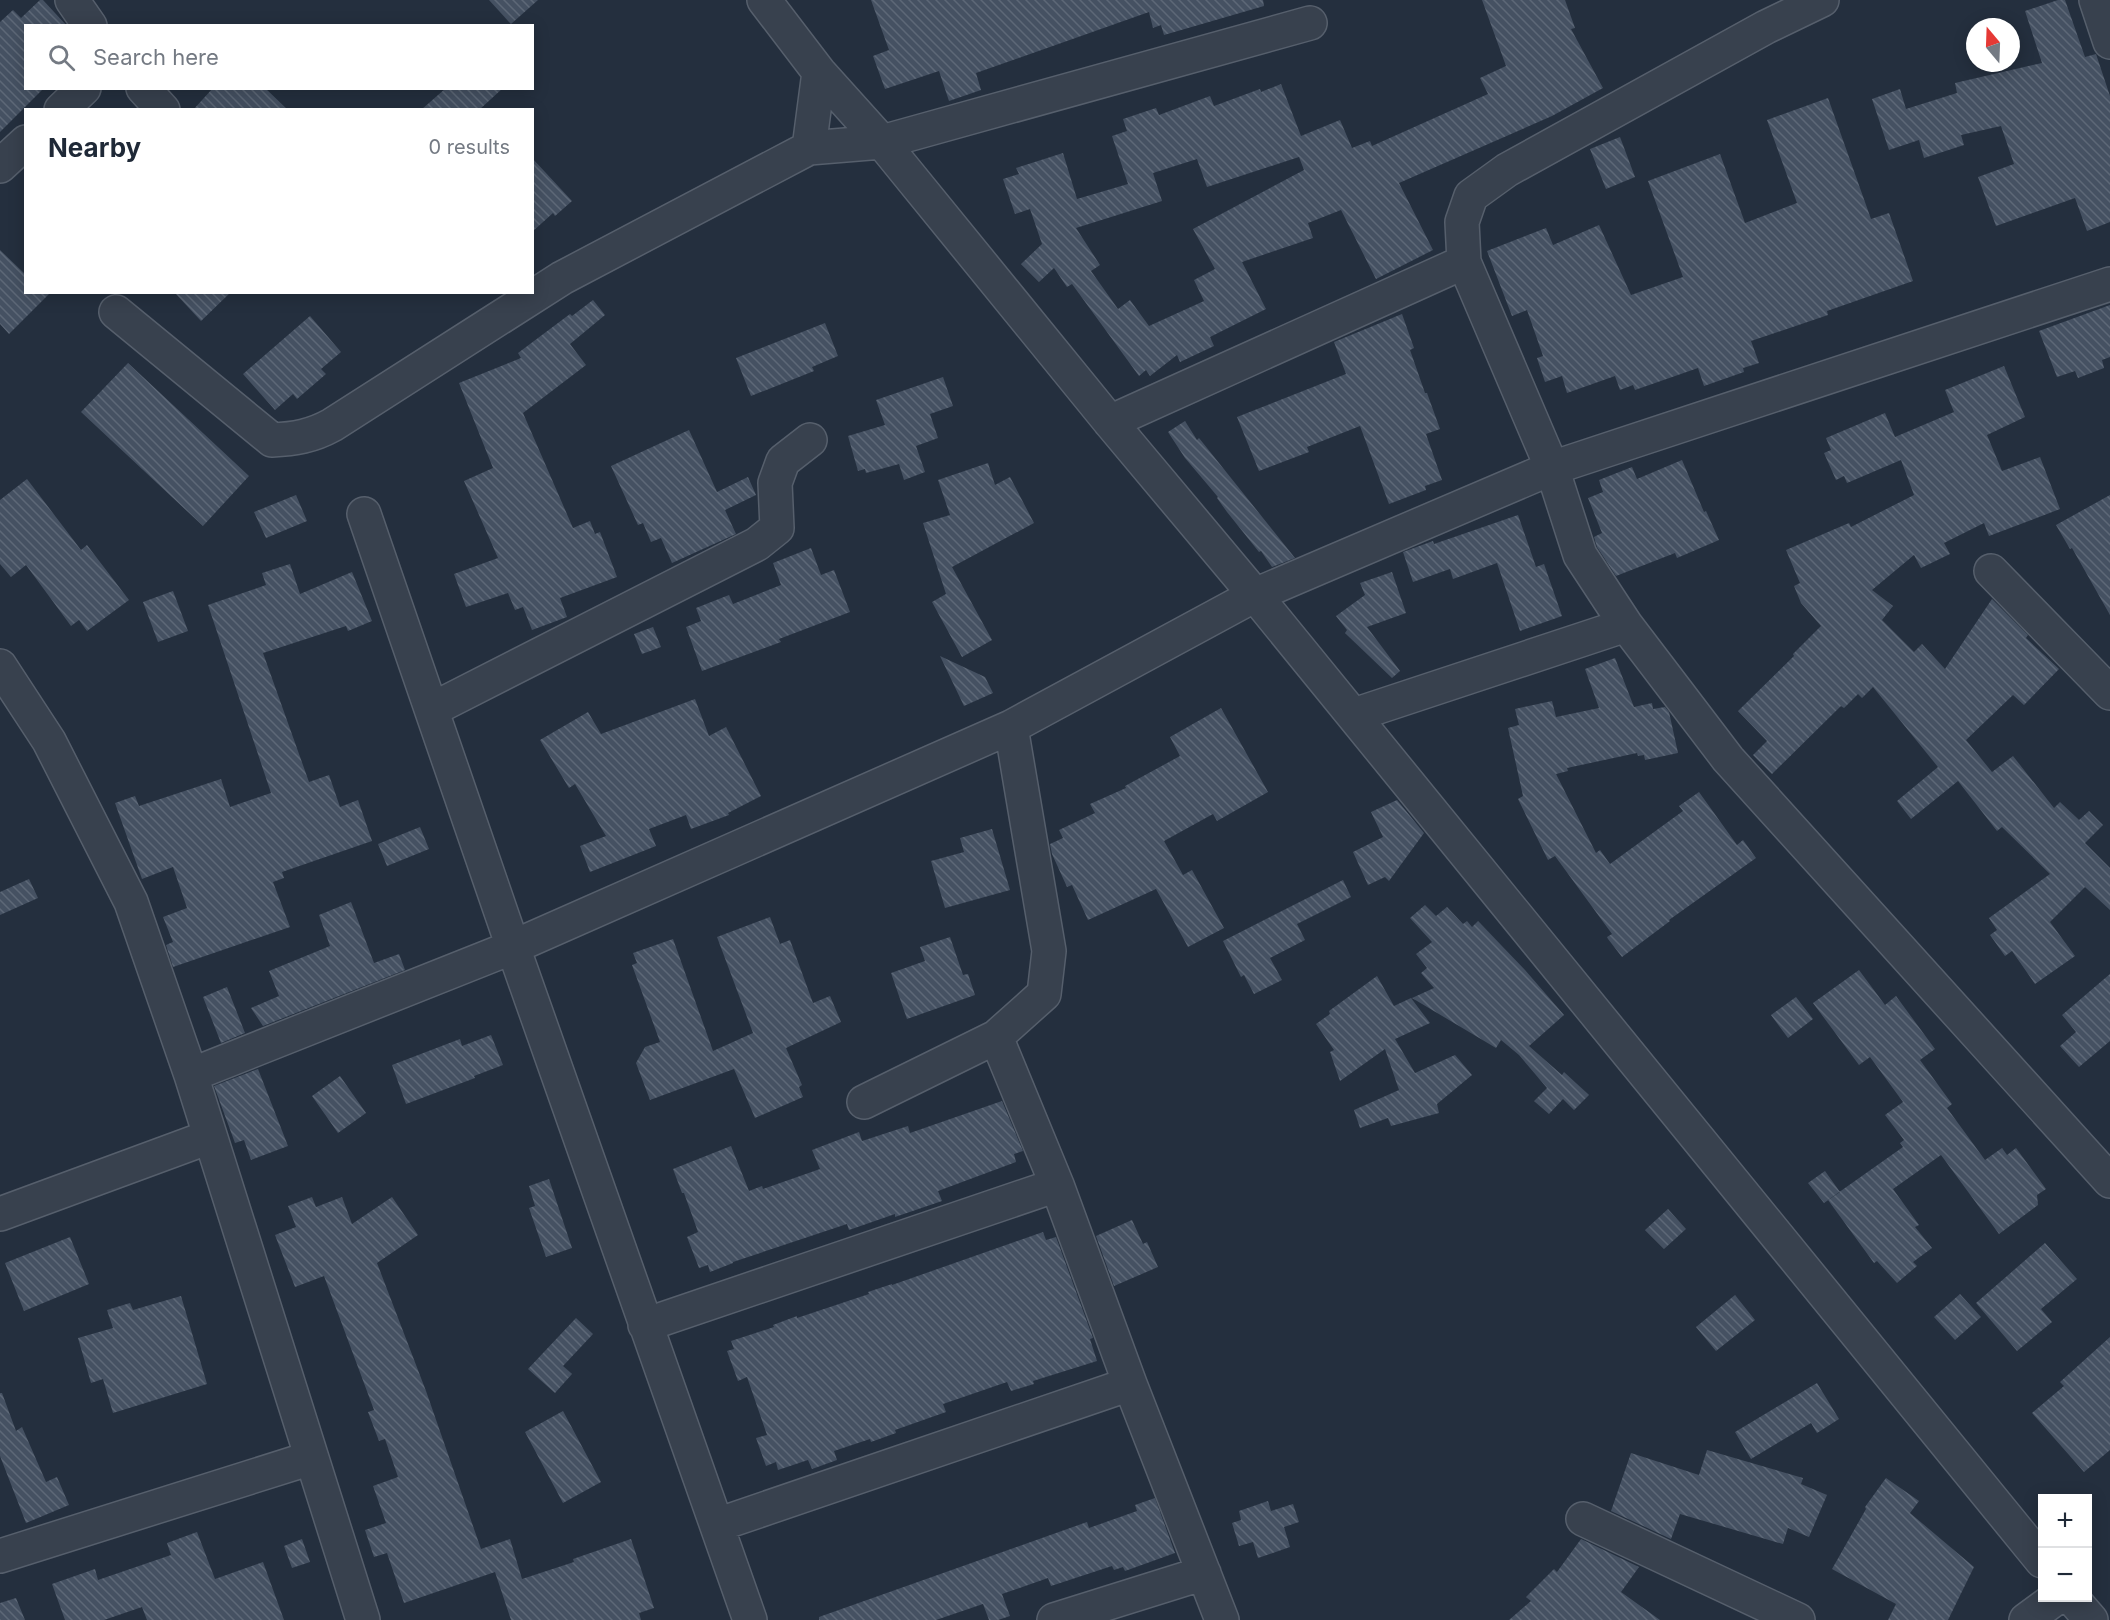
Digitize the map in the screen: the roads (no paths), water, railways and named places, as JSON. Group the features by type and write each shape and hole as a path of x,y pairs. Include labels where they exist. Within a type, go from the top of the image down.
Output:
{"street":[{"path":"72,0 89,24"},
{"path":"1822,0 1766,27 1507,170 1471,196 1462,222 1464,262 1552,468 1580,555 1626,625 1728,759 2110,1181"},
{"path":"2096,0 2110,42"},
{"path":"773,3 819,72 882,141 1110,422 1256,595 2038,1555"},
{"path":"116,312 272,440 294,440 315,434 332,425 562,278 809,148 882,141 1310,23"},
{"path":"809,148 819,72"},
{"path":"63,108 82,90"},
{"path":"144,90 161,108"},
{"path":"0,165 24,144"},
{"path":"1110,422 1464,262"},
{"path":"191,1075 513,947 1011,728 1256,595 1552,468 2110,284"},
{"path":"433,709 758,544 777,528 775,483 783,462 810,440"},
{"path":"364,514 513,947 750,1620"},
{"path":"1991,571 2110,693"},
{"path":"1354,715 1626,625"},
{"path":"0,666 49,741 131,902 191,1075 363,1620"},
{"path":"864,1102 996,1037 1044,994 1049,951 1011,728"},
{"path":"996,1037 1057,1185 1130,1384 1222,1620"},
{"path":"0,1214 209,1137"},
{"path":"645,1325 1057,1185"},
{"path":"717,1525 1130,1384"},
{"path":"0,1556 311,1458"},
{"path":"1583,1519 1798,1620"},
{"path":"1054,1620 1204,1573"},
{"path":"2026,1620 2051,1602"},
{"path":"2075,1602 2091,1620"}]}
